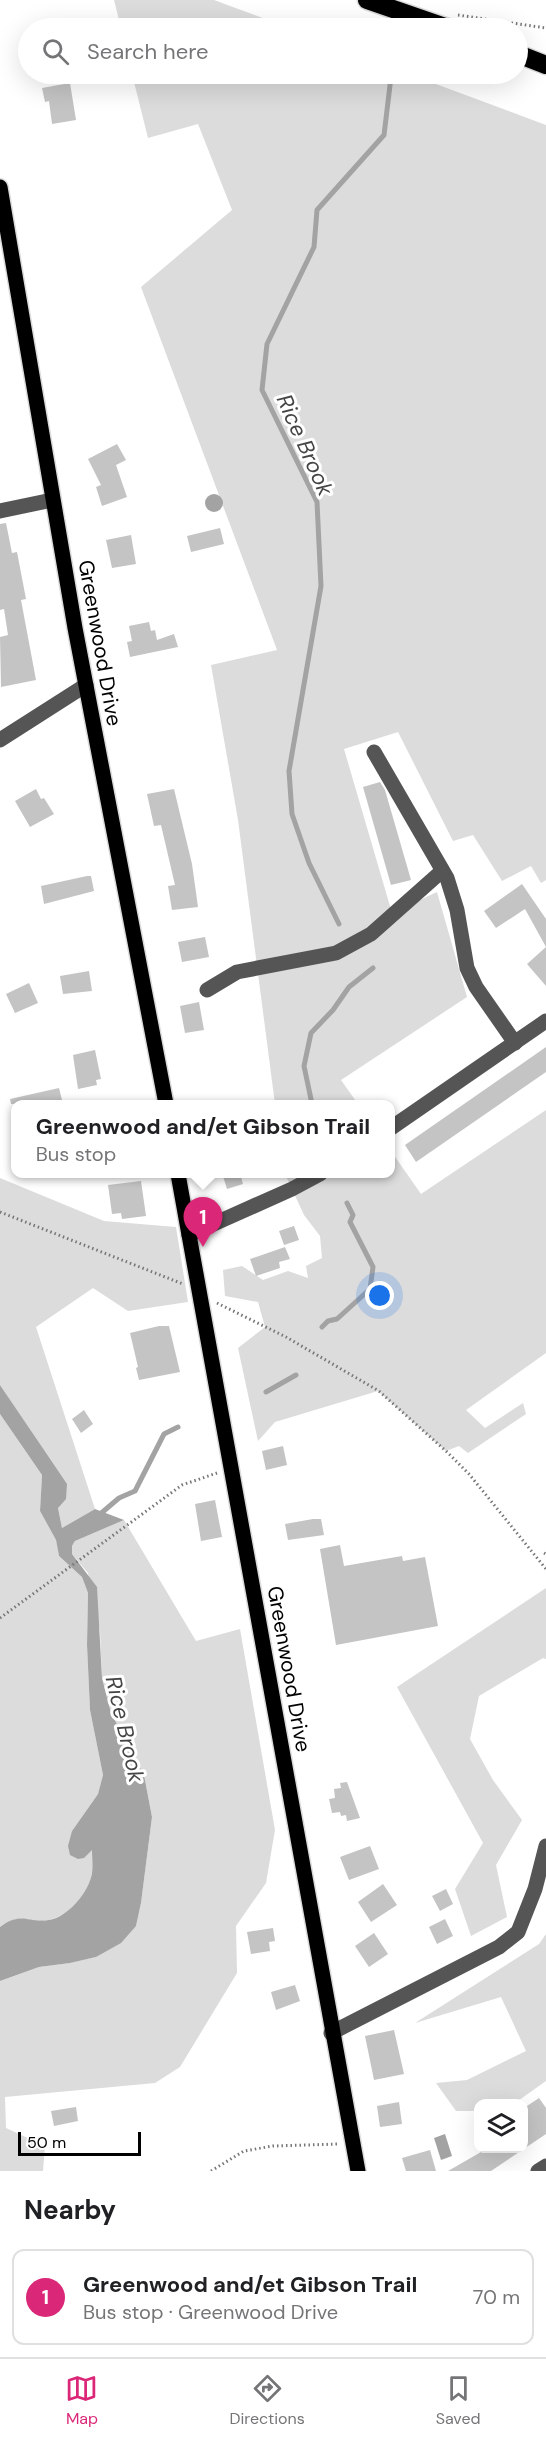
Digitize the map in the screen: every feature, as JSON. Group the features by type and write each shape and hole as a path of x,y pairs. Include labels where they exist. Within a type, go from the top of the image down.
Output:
{"highway":[{"path":"367,0 437,18"},
{"path":"528,58 546,65"}],"main road":[{"name":"Greenwood Drive","path":"0,187 52,500 165,1100"},
{"name":"Greenwood Drive","path":"179,1178 331,2033 358,2171"}],"street":[{"path":"0,511 52,500"},
{"path":"0,740 86,685"},
{"path":"374,752 442,871 457,909 467,968 476,987 515,1043"},
{"path":"207,990 237,972 336,953 370,934 442,871"},
{"path":"395,1125 546,1021"},
{"path":"189,1234 292,1189 311,1178"},
{"path":"331,2033 500,1947 518,1932 535,1889 546,1846"},
{"path":"538,2171 546,2166"}],"path":[{"path":"528,27 546,28"},
{"path":"0,1212 185,1285"},
{"path":"218,1303 286,1337 378,1391 469,1474 546,1569"},
{"path":"0,1618 182,1485 200,1477 231,1469"},
{"path":"211,2171 244,2151 273,2146 353,2144"}],"shaded area":[{"path":"114,0 214,0 263,18 118,18"},
{"path":"134,84 436,84 546,125 546,880 541,883 531,866 502,881 473,835 453,841 398,732 344,749 392,913 437,892 467,997 341,1080 355,1100 274,1100 238,820 211,665 277,650 141,287 232,210 198,124 148,138"},
{"path":"210,494 218,494 223,499 221,510 210,512 205,507 205,499"},
{"path":"546,1110 546,1353 466,1410 485,1428 523,1403 526,1414 468,1453 459,1446 446,1451 378,1391 275,1422 258,1441 238,1348 265,1327 258,1302 225,1296 223,1270 242,1266 263,1280 288,1271 308,1278 306,1266 322,1258 320,1236 304,1215 287,1178 395,1178 395,1157 421,1194"},
{"path":"0,1178 104,1221 176,1227 188,1302 128,1311 93,1288 36,1327 95,1509 62,1528 58,1508 66,1484 0,1385"},
{"path":"0,1385 67,1484 66,1499 58,1508 62,1528 95,1509 124,1520 75,1541 72,1554 97,1587 102,1678 111,1713 144,1775 152,1817 136,1926 121,1943 96,1957 39,1967 0,1981 0,1927 7,1922 19,1919 41,1921 56,1918 70,1909 87,1888 92,1873 92,1850 84,1858 78,1859 70,1855 68,1846 72,1831 98,1794 103,1775 90,1710 87,1645 88,1593 82,1577 59,1556 56,1540 40,1511 42,1475 0,1414"},
{"path":"0,1414 42,1475 40,1511 56,1540 59,1556 82,1577 88,1593 87,1645 90,1710 103,1775 98,1794 72,1831 92,1848 92,1872 83,1894 71,1908 57,1918 42,1921 20,1919 0,1927"},
{"path":"124,1520 196,1641 240,1629 275,1830 266,1883 236,1926 237,1973 180,2067 155,2083 5,2097 6,2128 45,2146 43,2171 0,2171 0,1981 39,1967 96,1957 136,1926 141,1903 152,1817 144,1775 111,1713 102,1678 100,1631 88,1573 72,1554 75,1541"},
{"path":"546,1588 546,1659 543,1658 479,1696 470,1739 493,1780 522,1820 496,1865 507,1917 471,1936 455,1889 483,1843 397,1687"},
{"path":"546,1934 546,2081 521,2099 474,2099 474,2111 456,2111 436,2083 467,2080 526,2051 501,1997 415,2023 539,1944"},
{"path":"445,2134 452,2156 441,2160 434,2138"}],"building":[{"path":"70,84 76,120 52,124 49,101 45,102 42,88"},
{"path":"117,444 126,460 116,465 127,497 102,506 96,487 101,485 88,459"},
{"path":"6,523 12,553 17,552 26,599 21,600 36,680 1,687 0,637 8,635 4,609 0,610 0,524"},
{"path":"220,528 224,544 191,552 187,536"},
{"path":"131,535 136,564 112,568 106,540"},
{"path":"149,622 151,631 155,630 157,640 174,634 178,647 130,657 127,642 132,641 129,626"},
{"path":"380,782 385,790 411,880 391,885 363,787"},
{"path":"36,789 54,814 30,827 15,801"},
{"path":"174,789 192,864 198,907 172,910 168,886 175,885 161,825 154,826 147,794"},
{"path":"91,876 94,891 44,904 41,886"},
{"path":"522,884 546,919 546,947 525,909 496,928 484,911"},
{"path":"205,937 209,957 182,962 178,942"},
{"path":"546,947 546,986 527,964"},
{"path":"89,971 92,991 63,994 60,976"},
{"path":"29,983 38,1003 15,1013 6,994"},
{"path":"199,1002 204,1030 185,1033 180,1006"},
{"path":"546,1047 546,1072 416,1162 405,1145"},
{"path":"95,1050 101,1079 96,1080 97,1085 78,1089 73,1055"},
{"path":"59,1088 62,1100 11,1100 11,1104 10,1099"},
{"path":"224,1178 241,1178 243,1184 227,1189"},
{"path":"141,1181 146,1216 122,1219 121,1213 112,1214 108,1185"},
{"path":"294,1226 299,1240 284,1245 279,1231"},
{"path":"285,1247 290,1259 279,1262 280,1268 256,1276 250,1259"},
{"path":"169,1326 180,1372 139,1380 130,1333"},
{"path":"84,1410 93,1424 81,1433 72,1419"},
{"path":"283,1446 287,1465 266,1470 262,1451"},
{"path":"215,1500 222,1537 201,1541 195,1504"},
{"path":"321,1519 324,1535 288,1540 285,1524"},
{"path":"340,1545 344,1566 402,1556 403,1561 425,1557 438,1626 336,1645 320,1549"},
{"path":"347,1782 360,1818 347,1821 346,1815 341,1816 340,1812 332,1813 329,1799 335,1798 334,1789 341,1788 340,1783"},
{"path":"370,1846 379,1869 349,1880 340,1857"},
{"path":"383,1884 397,1905 371,1922 358,1902"},
{"path":"446,1889 453,1904 440,1911 432,1896"},
{"path":"445,1919 453,1936 437,1944 429,1927"},
{"path":"273,1928 275,1941 269,1942 270,1951 251,1954 247,1932"},
{"path":"374,1933 388,1954 369,1967 355,1946"},
{"path":"295,1985 300,2001 276,2010 271,1992"},
{"path":"394,2030 404,2074 374,2080 365,2036"},
{"path":"539,2098 546,2108 546,2134 528,2146 528,2105"},
{"path":"399,2102 402,2124 380,2127 377,2106"},
{"path":"76,2107 78,2121 54,2126 51,2111"},
{"path":"430,2150 436,2171 406,2171 402,2158"},
{"path":"479,2153 518,2153 491,2171 448,2171"}],"waterway":[{"name":"Rice Brook","path":"339,924 309,863 292,814 289,771 321,586 317,502 262,390 267,344 314,247 317,210 384,135 390,84"},
{"name":"Rice Brook","path":"311,1100 304,1066 311,1033 333,1010 349,987 373,968"},
{"name":"Rice Brook","path":"322,1327 328,1321 337,1319 370,1289 373,1267 350,1222 353,1215 347,1203"},
{"name":"Rice Brook","path":"266,1392 296,1375"},
{"name":"Rice Brook","path":"99,1515 119,1498 135,1491 164,1434 178,1427"}],"place":[{"name":"Greenwood and/et Gibson Trail","path":"203,1247"}]}
